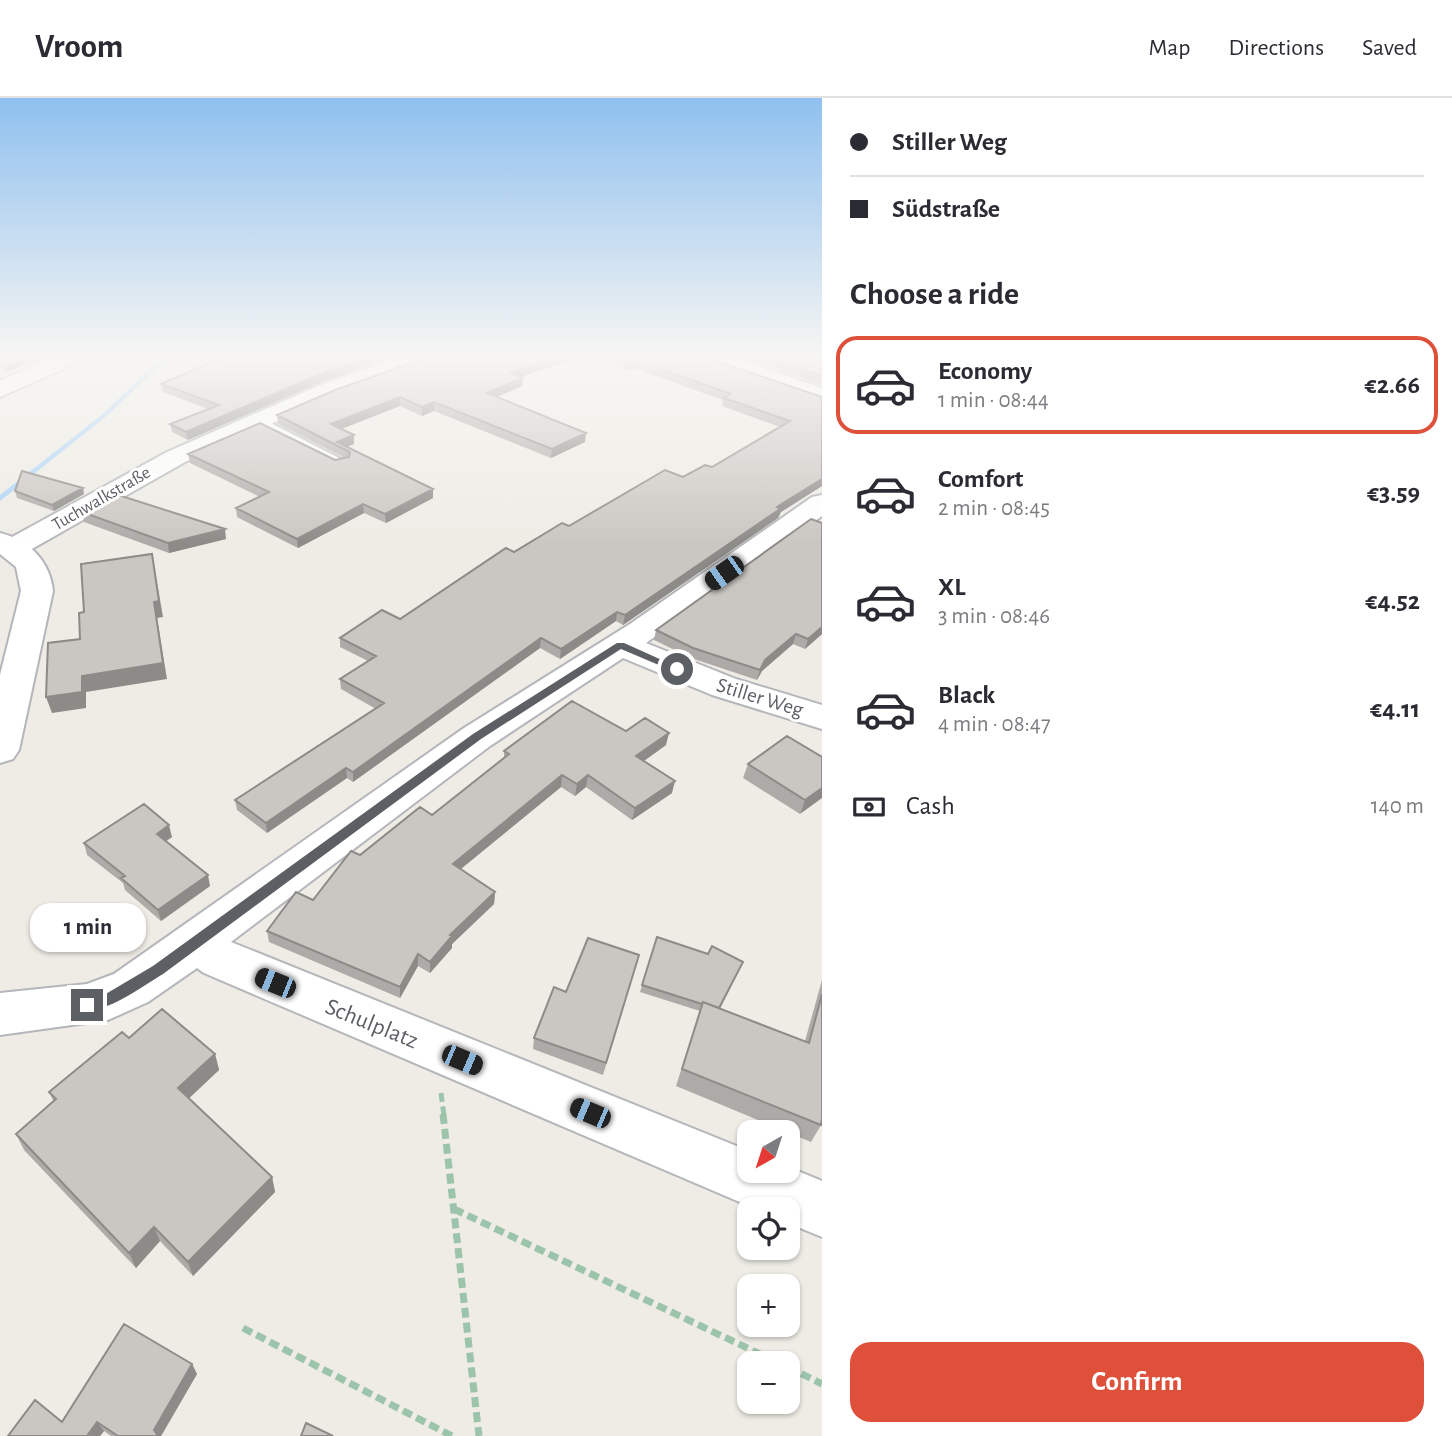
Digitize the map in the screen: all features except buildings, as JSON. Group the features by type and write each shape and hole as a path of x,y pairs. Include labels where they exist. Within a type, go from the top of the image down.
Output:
{"street":[{"name":"Tuchwalkstraße","path":"6,545 157,466 263,418"},
{"path":"0,1014 108,1000 198,942 477,737 621,645 817,513"},
{"path":"0,750 37,591 33,566 6,545"},
{"name":"Stiller Weg","path":"621,645 724,687 822,717"},
{"name":"Schulplatz","path":"198,942 220,960 822,1209"}],"lane":[{"path":"257,421 342,463"}],"path":[{"path":"436,1049 479,1436"},
{"path":"453,1208 754,1351"},
{"path":"243,1328 452,1436"},
{"path":"800,1373 822,1384"}],"waterway":[{"path":"0,499 100,418"}],"route":[{"path":"87,1005 108,1000 158,970 477,737 621,645 634,653 677,669"}]}
